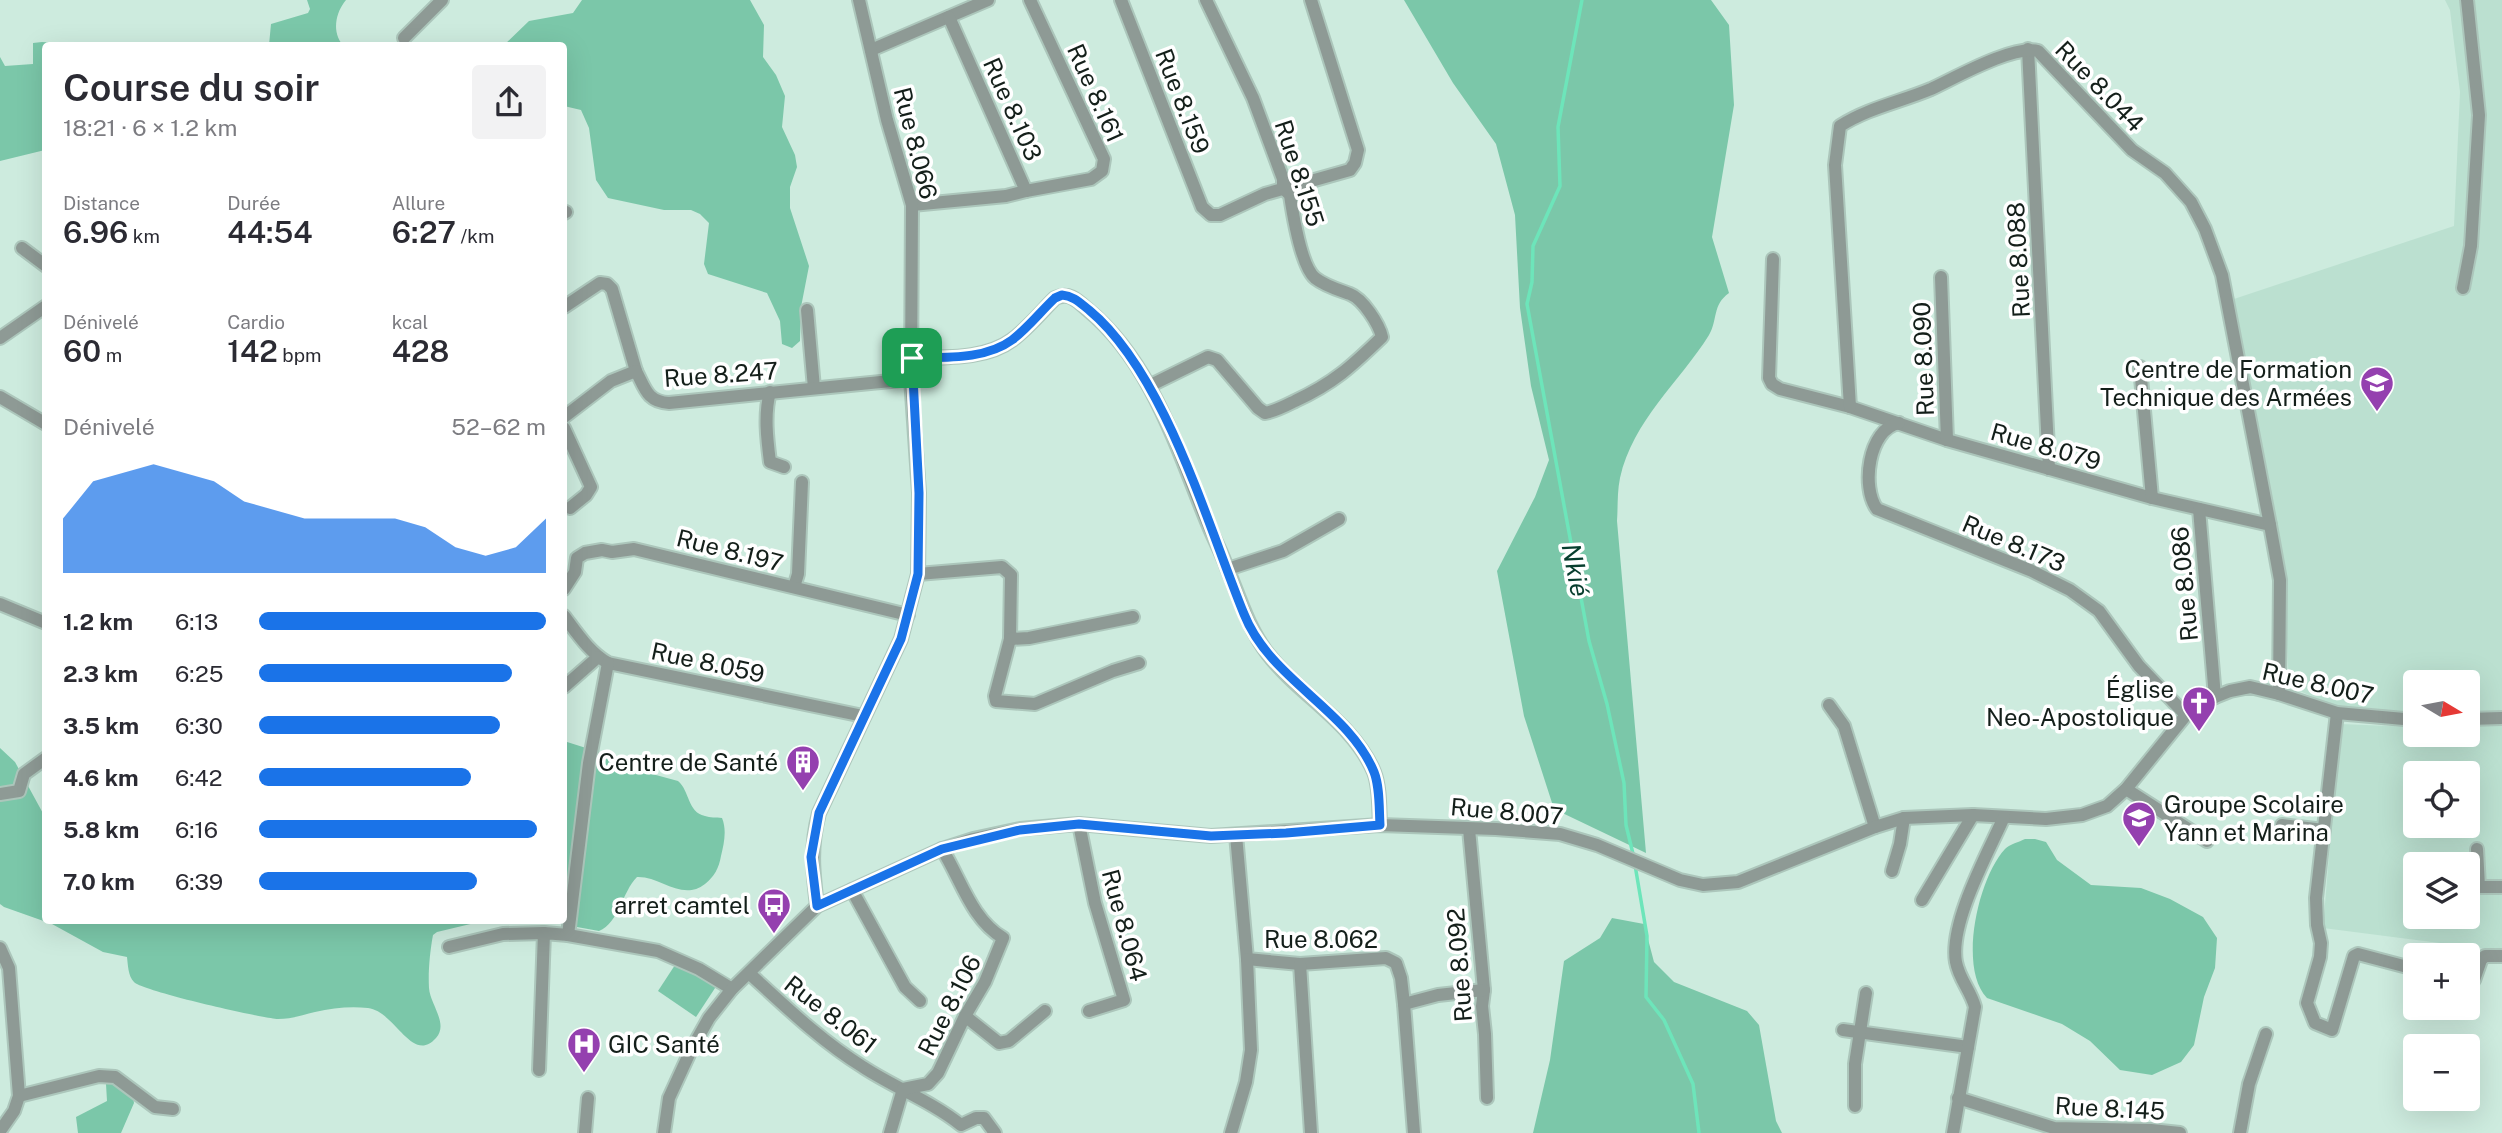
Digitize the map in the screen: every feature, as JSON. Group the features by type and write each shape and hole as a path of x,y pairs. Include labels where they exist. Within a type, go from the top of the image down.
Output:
{"street":[{"path":"404,38 442,0"},
{"name":"Rue 8.066","path":"817,906 811,857 813,835 827,794 901,639 918,574 919,493 911,379 912,205 887,120 859,0"},
{"path":"871,50 988,0"},
{"name":"Rue 8.161","path":"1026,191 1091,179 1102,171 1104,159 1030,0"},
{"name":"Rue 8.159","path":"1121,0 1202,207 1211,215 1220,215 1283,188"},
{"name":"Rue 8.155","path":"1149,386 1208,357 1217,360 1258,408 1265,413 1272,412 1313,393 1345,373 1382,337 1380,328 1353,295 1315,278 1303,261 1290,195 1283,188 1283,179 1253,98 1206,0"},
{"path":"1283,188 1350,170 1358,150 1311,0"},
{"path":"2463,288 2471,246 2479,115 2467,0"},
{"name":"Rue 8.103","path":"912,205 1006,196 1026,191 949,17"},
{"name":"Rue 8.044","path":"1850,407 1835,165 1840,126 1855,116 1930,89 1990,62 2028,49 2038,51 2132,150 2165,173 2191,202 2205,229 2222,275 2270,525"},
{"name":"Rue 8.088","path":"2028,49 2049,469"},
{"path":"22,248 42,263"},
{"name":"Rue 8.079","path":"1773,259 1769,379 1780,389 1850,407 1947,440 2152,498 2270,525"},
{"name":"Rue 8.090","path":"1941,277 1947,440"},
{"path":"567,305 600,284 607,284 612,289 636,371"},
{"path":"912,358 954,357 995,350 1013,340 1055,298 1062,295 1072,296 1103,322 1149,386 1183,458 1245,617 1269,655 1307,695 1338,721 1360,747 1375,774 1380,825"},
{"path":"0,338 42,309"},
{"path":"807,310 814,388"},
{"path":"2140,367 2152,498"},
{"name":"Rue 8.247","path":"567,415 611,381 636,371 651,399 658,402 911,379"},
{"path":"770,392 767,402 770,462 784,467"},
{"path":"0,397 42,422"},
{"name":"Rue 8.173","path":"1899,423 1889,425 1880,434 1872,451 1871,502 1877,509 2032,571 2070,590 2099,611 2139,666 2186,715"},
{"path":"567,434 592,487 570,508"},
{"path":"794,587 798,574 802,482"},
{"name":"Rue 8.086","path":"2199,509 2215,697"},
{"path":"1228,569 1283,551 1339,519"},
{"path":"2270,525 2280,580 2279,694"},
{"name":"Rue 8.197","path":"567,584 575,572 577,558 585,553 634,549 908,615"},
{"path":"918,574 1002,567 1008,570 1011,575 1010,639 995,696 996,701 1002,704 1035,704 1139,663"},
{"path":"0,604 42,621"},
{"path":"1010,639 1029,638 1133,617"},
{"path":"567,620 584,643 603,660"},
{"path":"567,685 603,660"},
{"path":"568,935 603,660"},
{"name":"Rue 8.059","path":"603,660 863,716"},
{"name":"Rue 8.007","path":"664,1133 669,1098 709,1018 732,989 817,906 942,849 1020,830 1079,824 1211,836 1380,825 1560,834 1618,853 1680,880 1703,885 1738,882 1874,827 1904,818 1973,815 2046,819 2081,815 2107,806 2126,789 2186,715 2230,691 2250,687 2337,713 2403,720"},
{"path":"1829,705 1844,726 1874,827"},
{"path":"2337,713 2316,898 2320,957 2307,1003 2315,1023 2332,1030 2354,956 2358,954 2403,967"},
{"path":"2480,719 2502,718"},
{"path":"0,794 19,791 24,774 42,761"},
{"path":"2126,789 2207,841"},
{"path":"1922,900 1973,815"},
{"path":"1954,1133 1975,1007 1957,966 1957,936 1967,898 2004,817"},
{"path":"1892,870 1904,818"},
{"name":"Rue 8.064","path":"1079,824 1095,903 1124,1000 1089,1011"},
{"path":"2282,825 2324,830"},
{"name":"Rue 8.092","path":"1469,829 1484,990 1482,1006 1487,1098"},
{"name":"Rue 8.062","path":"1236,835 1247,959 1300,964 1386,958 1396,963 1404,1004"},
{"name":"Rue 8.106","path":"903,1089 928,1084 938,1073 965,1016 985,982 1003,938 986,926 974,909 942,849"},
{"path":"2477,849 2479,887 2502,887"},
{"path":"852,890 905,987 920,1001"},
{"path":"538,1070 544,933"},
{"path":"449,947 503,934 568,935 658,951 732,989"},
{"path":"0,948 9,968 19,1096 14,1111 0,1131"},
{"path":"2480,963 2485,956 2502,956"},
{"path":"1231,1133 1251,1050 1247,959"},
{"path":"1300,964 1311,1133"},
{"name":"Rue 8.061","path":"750,974 828,1044 930,1103 961,1125 976,1118 984,1118 995,1133"},
{"path":"1414,1133 1404,1004 1438,995 1484,990"},
{"path":"1855,1106 1855,1064 1866,993"},
{"path":"965,1016 999,1043 1009,1041 1045,1012"},
{"path":"1843,1030 1968,1047"},
{"path":"2240,1133 2249,1084 2266,1034"},
{"path":"19,1096 99,1076 115,1077 155,1107 173,1109"},
{"path":"890,1133 903,1089"},
{"path":"585,1133 588,1098"},
{"name":"Rue 8.145","path":"1958,1098 2054,1131 2180,1133"}],"shaded area":[{"name":"Centre de Formation Technique des Armées","path":"2445,0 2502,0 2502,714 2480,715 2480,670 2403,670 2403,716 2337,708 2289,686 2284,580 2228,301 2454,226 2460,92 2450,10"},
{"path":"2340,724 2403,727 2403,747 2480,747 2480,726 2502,726 2502,951 2480,948 2480,943 2440,943 2323,928"}],"green space":[{"path":"307,0 346,0 336,23 337,35 341,42 269,42 271,24 308,13 310,9"},
{"path":"582,0 750,0 764,25 763,57 776,75 785,96 782,127 795,155 797,167 790,187 790,208 809,266 801,307 800,341 792,348 782,344 780,321 767,293 708,274 704,264 709,223 700,214 691,210 664,210 608,198 596,180 589,128 581,110 567,107 567,42 507,42 529,21 573,13"},
{"path":"1404,0 1711,0 1729,25 1734,105 1712,237 1729,293 1720,303 1709,335 1635,438 1626,457 1618,489 1617,521 1646,853 1554,809 1524,716 1497,571 1535,497 1549,460 1531,386 1520,308 1515,215 1496,144 1453,83"},
{"path":"42,42 42,151 0,161 0,57 5,66 33,64 33,43"},
{"path":"567,742 586,748 619,765 678,781 699,814 722,818 724,823 719,864 716,872 705,884 688,890 637,877 616,914 606,927 599,931 560,924 567,924"},
{"path":"0,748 15,762 42,812 42,920 0,904"},
{"path":"2025,839 2046,842 2057,860 2091,885 2141,888 2170,899 2203,917 2217,938 2215,968 2204,997 2194,1045 2181,1062 2152,1075 2120,1070 2090,1041 2062,1024 1987,998 1978,984 1974,966 1975,923 1980,901 1995,862 2005,849"},
{"path":"1612,918 1644,924 1654,962 1674,982 1747,1011 1759,1025 1776,1121 1782,1133 1533,1133 1550,1060 1564,961 1600,938"},
{"path":"52,924 470,924 433,935 430,994 441,1027 436,1038 427,1045 411,1041 378,1011 368,1008 335,1008 278,1019 157,991 132,980 127,957 103,952"},
{"path":"675,965 717,985 696,1017 658,991"},
{"path":"118,1081 132,1092 134,1103 121,1133 78,1133 76,1117 107,1101 106,1084"}],"waterway":[{"name":"Nkié","path":"1582,0 1558,127 1560,186 1533,246 1532,282 1527,304 1589,641 1607,704 1624,783 1626,825 1634,858"},
{"name":"Nkié","path":"1635,865 1647,936 1646,997 1664,1020 1693,1084 1699,1133"}],"place":[{"name":"Centre de Formation Technique des Armées","path":"2377,413"},
{"name":"Église Neo-Apostolique","path":"2199,733"},
{"name":"Centre de Santé","path":"803,792"},
{"name":"Groupe Scolaire Yann et Marina","path":"2139,848"},
{"name":"arret camtel","path":"774,935"},
{"name":"GIC Santé","path":"584,1074"}],"route":[{"path":"1062,295 1072,296 1103,322 1149,386 1183,458 1245,617 1269,655 1307,695 1338,721 1360,747 1375,774 1380,825 1211,836 1079,824 1020,830 974,839 942,849 817,906 811,857 819,813 901,639 918,574 919,493 912,358 954,357 995,350 1013,340 1055,298 1062,295"}]}
